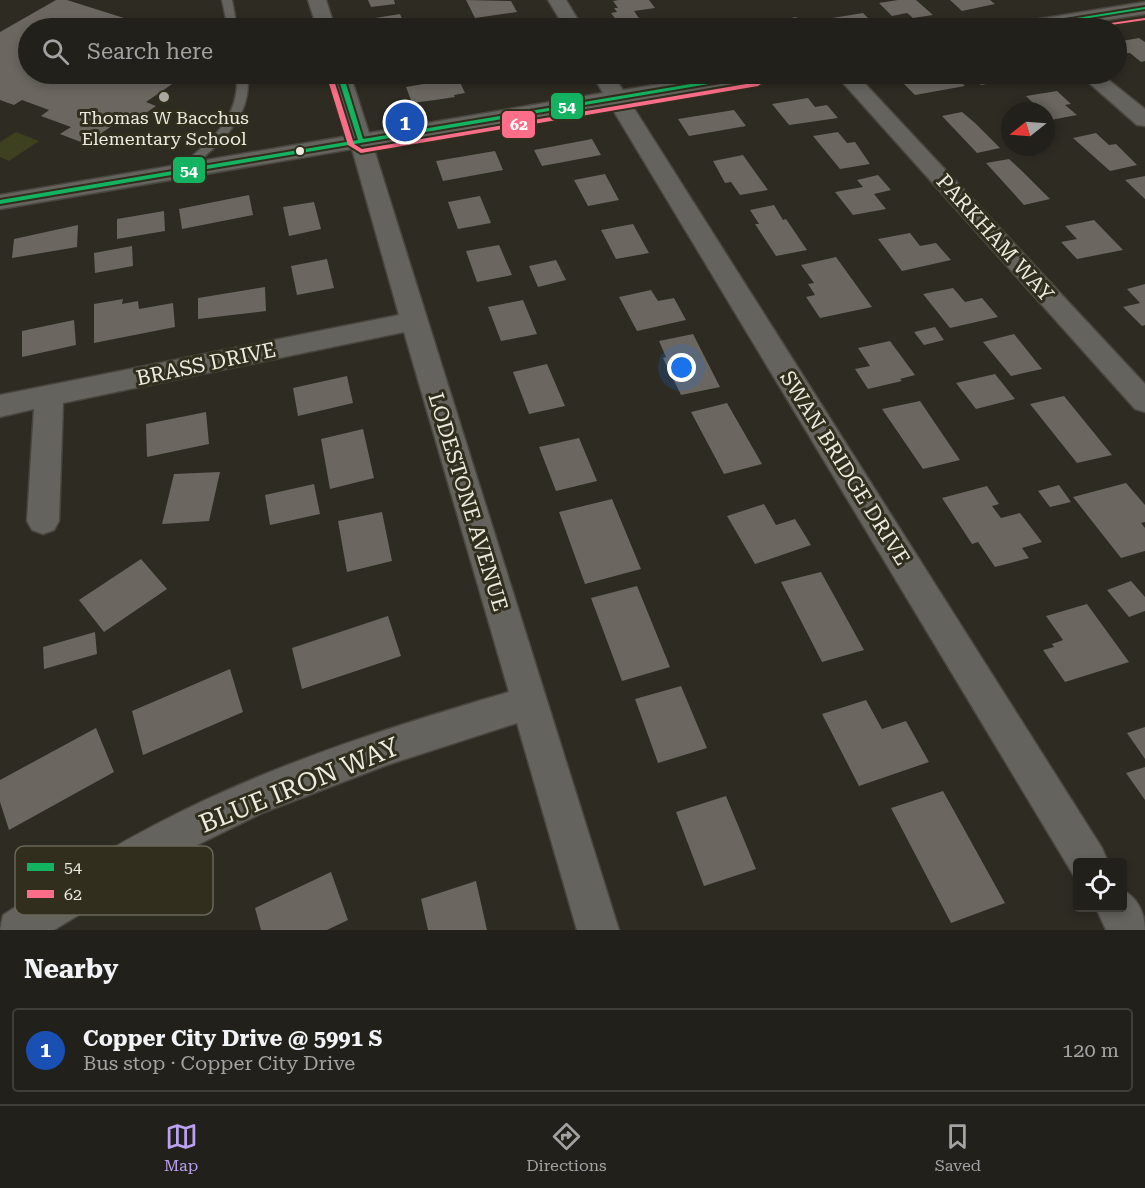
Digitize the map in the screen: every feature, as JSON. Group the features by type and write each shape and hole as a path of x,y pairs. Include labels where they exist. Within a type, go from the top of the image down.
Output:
{"street":[{"path":"317,0 323,18"},
{"path":"557,0 568,18"},
{"path":"1088,18 1145,8"},
{"name":"LODESTONE AVENUE","path":"343,84 598,930"},
{"name":"PARKHAM WAY","path":"854,84 1145,402"},
{"path":"1101,84 1145,120"},
{"path":"0,202 361,141 609,85"},
{"name":"SWAN BRIDGE DRIVE","path":"609,85 1087,858"},
{"name":"BRASS DRIVE","path":"0,406 413,321"},
{"path":"43,521 49,396"},
{"name":"BLUE IRON WAY","path":"156,846 247,801 337,764 528,703"},
{"path":"1119,912 1130,930"},
{"name":"BLUE IRON WAY","path":"18,930 43,915"}],"lane":[{"path":"227,0 231,18"},
{"path":"183,170 238,115 245,90 244,84"}],"green space":[{"path":"16,132 39,141 9,161 0,157 0,142"}],"building":[{"name":"Thomas W Bacchus Elementary School","path":"56,0 67,0 124,18 24,18"},
{"path":"368,0 394,0 395,4 371,7"},
{"path":"466,0 511,1 517,12 475,18"},
{"path":"649,0 655,8 634,11 639,18 615,18 611,13 617,12 614,8 618,8 613,1"},
{"path":"916,0 933,15 913,18 907,13 892,16 879,3"},
{"path":"950,0 990,0 995,4 962,11"},
{"path":"863,13 868,18 832,18"},
{"path":"400,14 402,18 375,18"},
{"name":"Thomas W Bacchus Elementary School","path":"18,22 18,84 172,84 146,102 156,106 126,127 116,123 86,144 60,134 71,127 41,116 49,110 22,100 14,105 0,100 0,32"},
{"path":"1139,38 1145,42 1145,61 1141,62 1127,53 1127,40"},
{"path":"423,84 461,84 465,93 454,95 455,97 412,103 406,87"},
{"path":"904,84 963,84 965,86 915,95"},
{"path":"1057,91 1071,104 1065,105 1077,115 1055,119 1055,102 1032,102 1026,96"},
{"path":"808,98 815,107 827,105 838,118 789,125 772,104"},
{"path":"734,110 746,126 689,136 678,119"},
{"path":"962,112 1000,148 977,153 942,116"},
{"path":"838,132 847,143 855,142 870,164 840,169 813,136"},
{"path":"1096,133 1109,145 1116,144 1137,165 1110,171 1073,138"},
{"path":"592,139 601,155 542,166 534,150"},
{"path":"495,151 503,170 443,181 436,161"},
{"path":"743,155 768,190 740,195 731,182 725,183 713,161"},
{"path":"1009,159 1050,199 1024,205 986,163"},
{"path":"605,174 619,200 588,206 574,180"},
{"path":"878,175 891,190 874,194 886,209 853,215 835,192 863,187 857,180"},
{"path":"1145,176 1145,199 1125,180"},
{"path":"249,195 253,215 182,229 179,209"},
{"path":"480,196 491,223 458,229 448,202"},
{"path":"314,202 321,229 289,236 283,207"},
{"path":"774,205 807,250 776,256 755,224 759,224 750,210"},
{"path":"164,211 165,231 117,239 117,219"},
{"path":"1094,220 1123,250 1077,259 1061,242 1077,239 1065,226"},
{"path":"633,224 649,253 616,259 601,230"},
{"path":"78,225 77,247 12,258 14,239"},
{"path":"910,233 920,246 936,243 951,260 902,271 878,239"},
{"path":"499,245 512,275 477,282 466,251"},
{"path":"132,246 133,266 95,273 94,253"},
{"path":"836,257 872,307 820,318 806,297 815,295 808,284 814,283 801,265"},
{"path":"327,259 334,288 297,295 291,266"},
{"path":"556,260 566,280 538,287 529,266"},
{"path":"1145,284 1145,325 1142,326 1123,307 1140,303 1127,289"},
{"path":"265,287 266,311 198,319 198,298"},
{"path":"953,288 965,302 982,298 998,317 950,328 923,294"},
{"path":"651,290 658,301 674,298 686,320 637,331 619,297"},
{"path":"123,299 122,304 138,301 139,309 173,303 175,327 94,343 94,304"},
{"path":"523,300 537,334 501,341 488,307"},
{"path":"74,320 76,345 22,357 22,331"},
{"path":"935,327 944,340 924,345 914,332"},
{"path":"693,334 720,387 681,395 663,358 666,357 659,341"},
{"path":"1014,334 1042,369 1011,376 983,342"},
{"path":"890,341 915,375 900,379 902,381 868,389 855,369 870,366 858,348"},
{"path":"547,364 565,406 529,414 513,372"},
{"path":"995,374 1015,399 976,409 956,383"},
{"path":"347,376 353,403 298,416 293,388"},
{"path":"1064,396 1112,455 1077,463 1030,404"},
{"path":"920,401 960,460 923,469 882,409"},
{"path":"727,403 762,464 724,474 691,412"},
{"path":"206,412 209,444 147,457 146,424"},
{"path":"363,429 374,478 330,489 321,439"},
{"path":"579,438 597,481 556,491 539,447"},
{"path":"220,472 209,521 162,524 174,474"},
{"path":"1126,483 1145,505 1145,522 1141,523 1145,528 1145,551 1121,558 1073,497"},
{"path":"314,484 320,514 270,525 265,495"},
{"path":"1059,485 1071,502 1050,507 1038,491"},
{"path":"987,486 999,504 992,506 1001,518 1020,513 1042,542 1022,548 1029,558 995,567 978,542 972,544 942,498"},
{"path":"612,499 641,569 585,584 559,512"},
{"path":"764,504 776,525 795,519 811,545 755,564 727,516"},
{"path":"382,512 392,561 347,572 338,521"},
{"path":"141,559 167,589 104,632 79,600"},
{"path":"821,572 864,650 822,662 781,582"},
{"path":"1131,581 1145,597 1145,611 1129,617 1107,590"},
{"path":"637,586 670,667 622,681 591,598"},
{"path":"1087,604 1129,662 1065,682 1043,650 1054,647 1052,644 1063,640 1046,616"},
{"path":"388,616 401,656 302,689 292,648"},
{"path":"95,632 97,654 44,669 43,647"},
{"path":"230,669 243,712 143,755 132,711"},
{"path":"681,686 707,748 658,763 635,699"},
{"path":"866,700 882,729 906,721 929,762 859,786 822,714"},
{"path":"1145,727 1145,759 1127,733"},
{"path":"96,728 114,772 9,830 0,802 0,780"},
{"path":"1145,767 1145,800 1126,773"},
{"path":"943,791 1005,903 951,923 891,808"},
{"path":"726,796 756,869 704,886 676,812"},
{"path":"331,872 348,920 327,930 261,930 255,908"},
{"path":"476,881 487,930 428,930 421,899"}],"transit line":[{"name":"54","path":"1083,18 1145,8"},
{"name":"62","path":"1127,22 1145,19"},
{"name":"62","path":"332,84 351,145 361,151 758,84"},
{"name":"54","path":"343,84 361,141"},
{"name":"54","path":"0,202 697,84"}],"place":[{"name":"Thomas W Bacchus Elementary School","path":"164,97"},
{"name":"Copper City Drive @ 5991 S","path":"405,122"}]}
